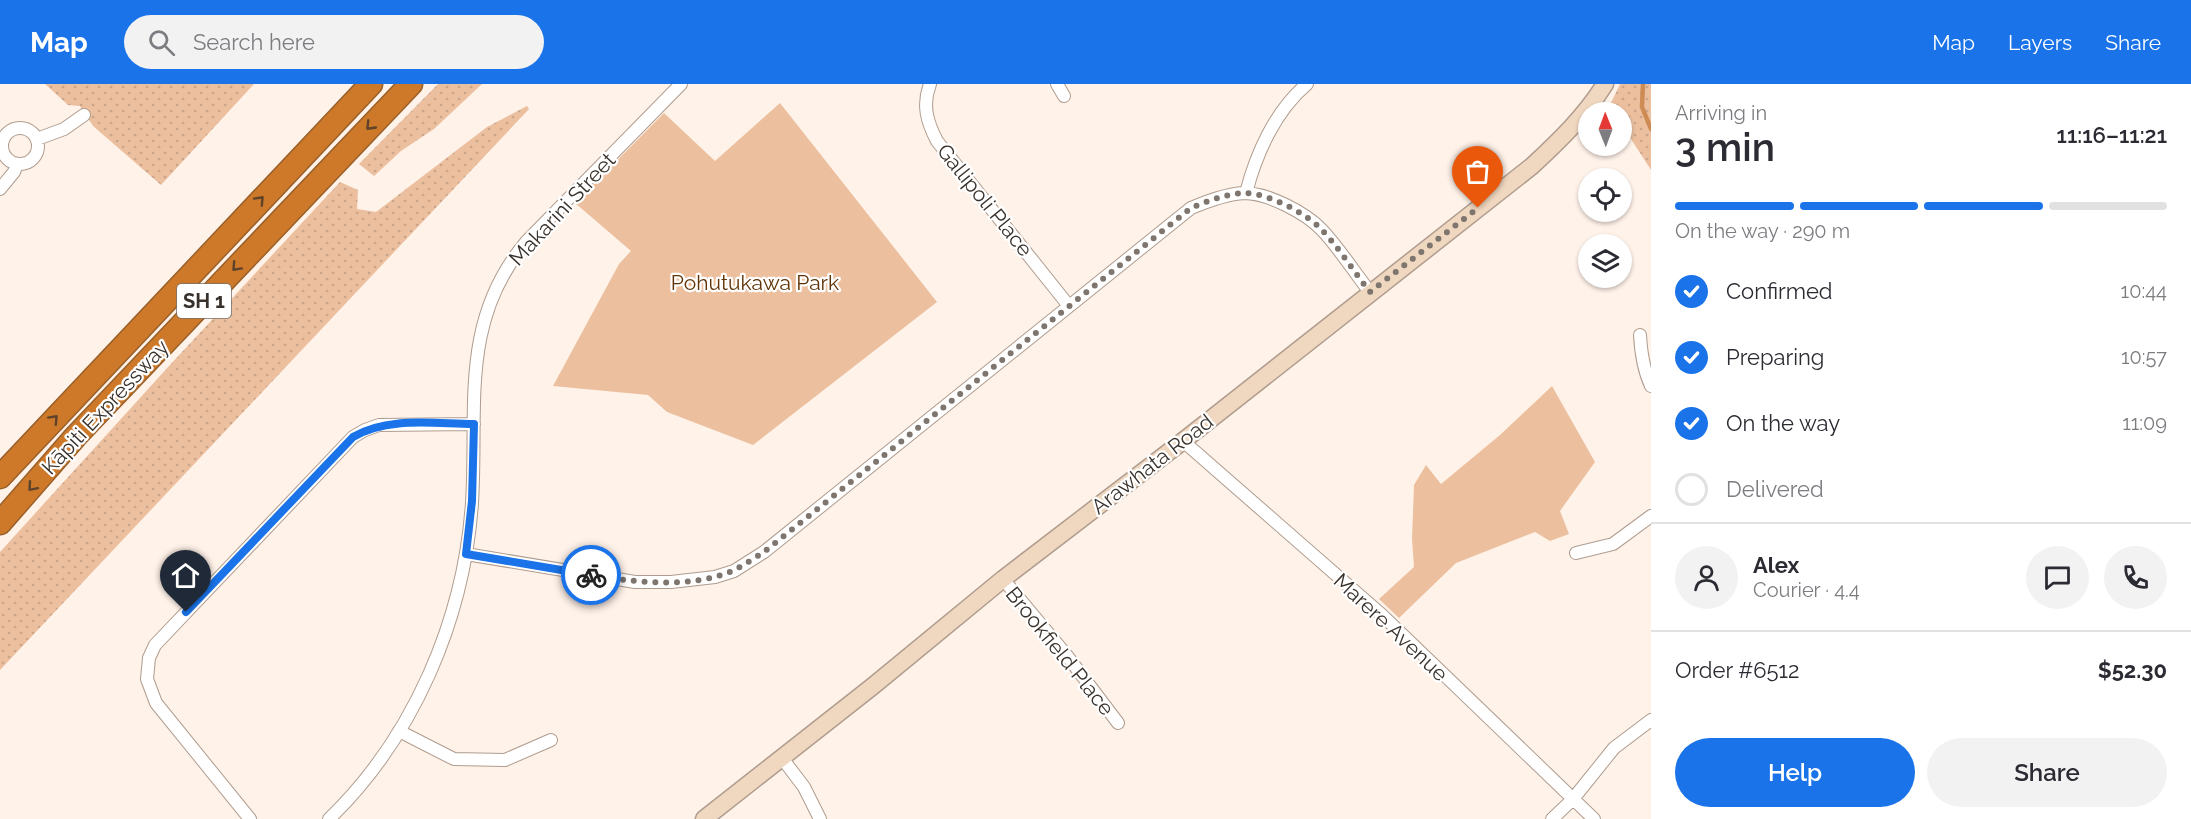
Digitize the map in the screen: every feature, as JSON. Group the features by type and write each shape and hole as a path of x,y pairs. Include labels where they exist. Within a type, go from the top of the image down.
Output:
{"highway":[{"name":"Kāpiti Expressway","path":"0,477 371,84"},
{"name":"Kāpiti Expressway","path":"0,523 76,436 411,84"}],"main road":[{"name":"Arawhata Road","path":"704,819 1003,579 1183,441 1532,166 1564,136 1593,103 1605,84"}],"street":[{"name":"Makarini Street","path":"329,819 364,781 399,731 429,675 450,618 466,554 472,501 475,364 479,336 494,293 512,259 681,84"},
{"name":"Gallipoli Place","path":"930,84 925,108 927,119 937,141 1069,306"},
{"path":"1057,84 1064,96"},
{"path":"1246,193 1254,163 1273,127 1296,93 1307,84"},
{"path":"37,139 64,129 84,115"},
{"path":"22,128 33,134 39,146 34,159 28,163 17,164 9,160 4,155 3,135 22,128"},
{"path":"0,189 14,172 17,164"},
{"path":"466,554 635,582 672,582 715,577 734,571 764,552 1191,208 1216,198 1246,193 1272,199 1295,210 1321,229 1370,292"},
{"path":"1640,335 1641,355 1651,386"},
{"path":"250,819 156,703 147,679 149,658 156,645 353,437 372,428 393,424 474,424"},
{"name":"Marere Avenue","path":"1183,441 1382,615 1594,819"},
{"path":"1576,553 1613,544 1651,516"},
{"name":"Brookfield Place","path":"1003,579 1068,657 1118,723"},
{"path":"1552,819 1573,799 1614,748 1651,720"},
{"path":"399,731 454,759 505,760 551,740"},
{"path":"782,758 804,787 820,819"}],"green space":[{"path":"45,84 254,84 161,185 93,126 80,106 68,105"},
{"path":"438,84 482,84 434,129 401,151 374,176 359,164"},
{"path":"1620,84 1651,84 1651,170 1632,141 1632,102 1611,102"},
{"name":"Pohutukawa Park","path":"780,103 937,302 753,445 667,412 648,395 553,386 619,264 631,251 575,203 664,113 715,161"},
{"path":"527,106 529,109 0,670 0,552 340,182 358,190 357,209 376,212 487,127"},
{"path":"1552,386 1595,462 1560,511 1569,534 1550,541 1535,532 1456,563 1399,618 1379,599 1414,567 1412,539 1414,485 1426,465 1441,484 1500,435"}],"waterway":[{"path":"1643,84 1642,107 1651,129"}],"way so far":[{"path":"591,575 635,582 672,582 715,577 734,571 764,552 1191,208 1216,198 1246,193 1272,199 1295,210 1321,229 1370,292 1478,208"}],"route":[{"path":"186,612 341,448 353,437 379,425 474,424 472,501 466,554 591,575"}]}
